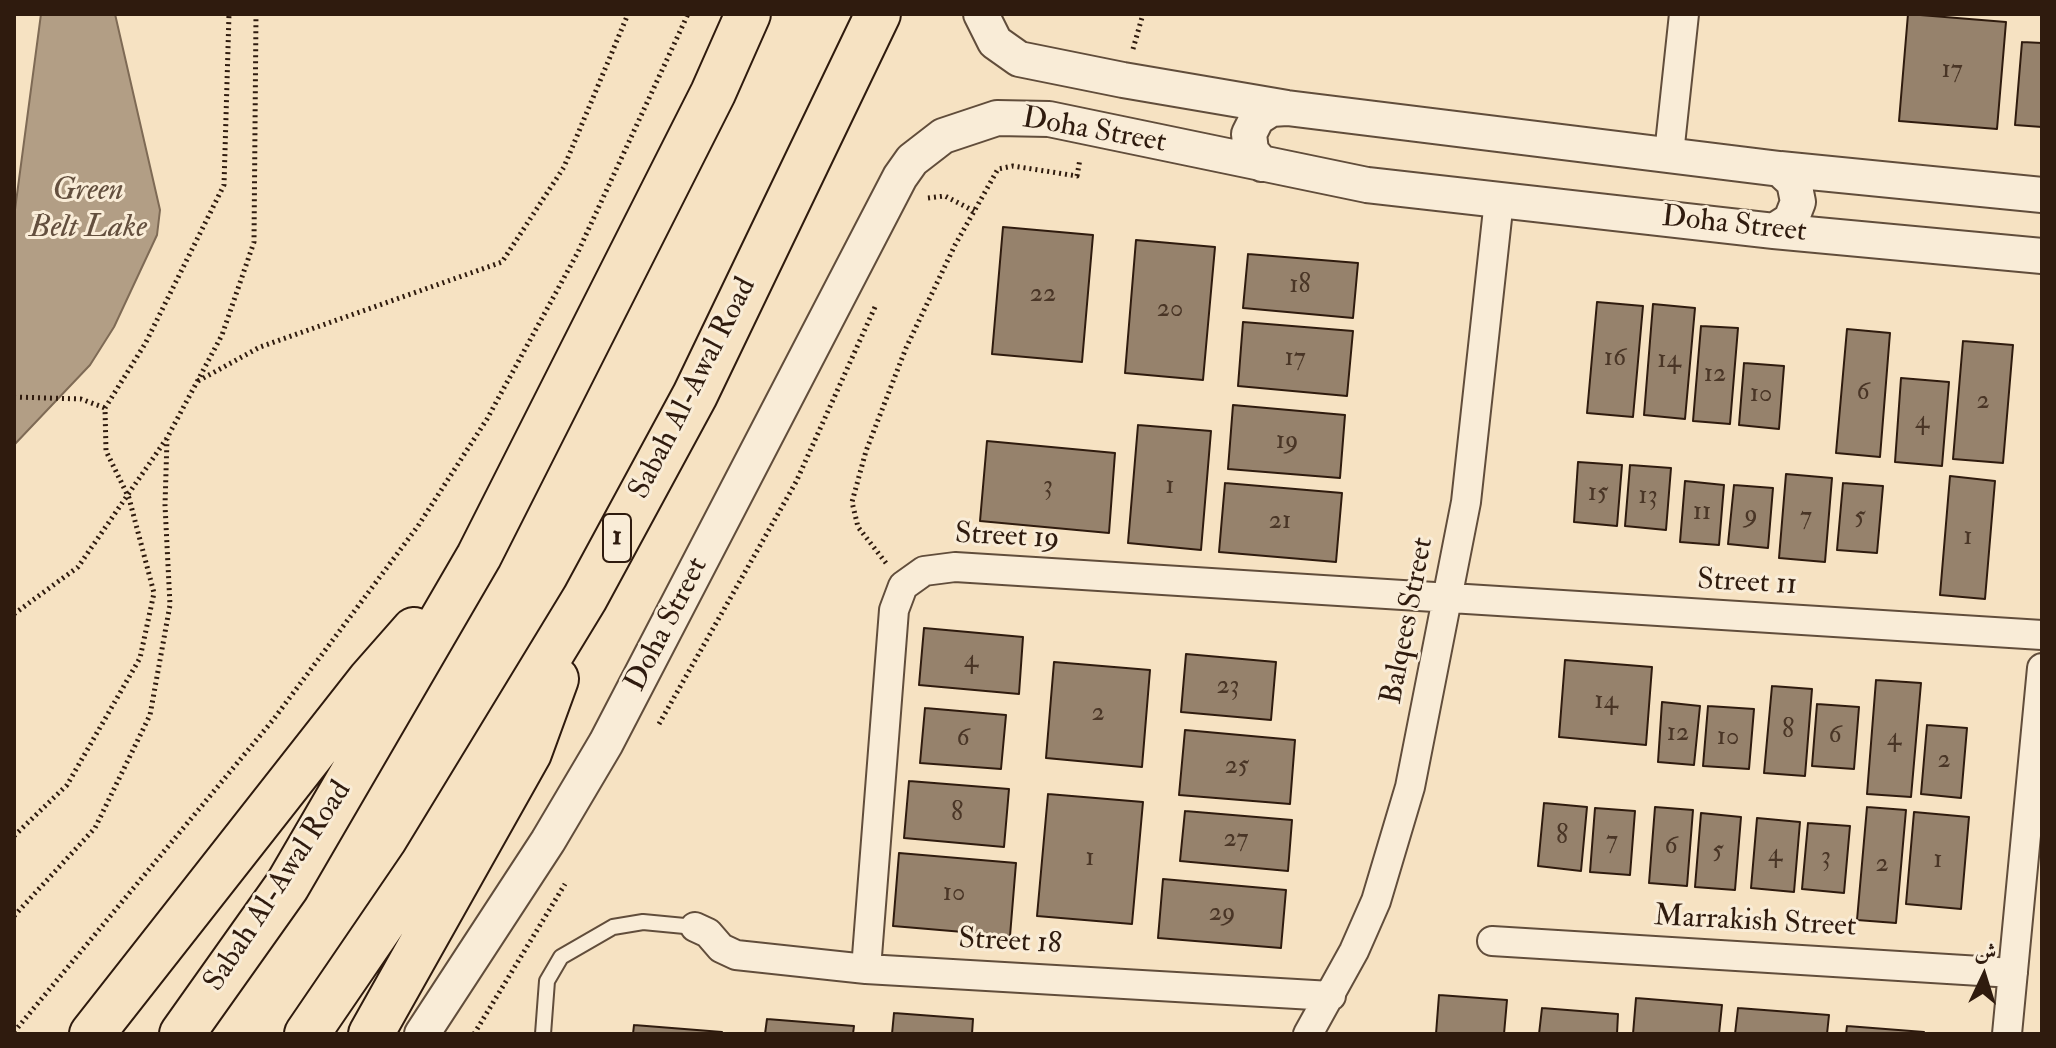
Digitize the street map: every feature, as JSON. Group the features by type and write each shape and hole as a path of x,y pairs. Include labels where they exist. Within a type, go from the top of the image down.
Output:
{"highway":[{"name":"Sabah Al-Awal Road","path":"182,1034 287,886 479,556 713,93 748,14"},
{"name":"Sabah Al-Awal Road","path":"307,1034 423,864 585,598 695,395 878,14"},
{"path":"92,1034 370,680 479,556"},
{"path":"371,1034 529,753 585,598"}],"street":[{"name":"Doha Street","path":"981,14 995,42 1019,59 1039,66 1287,108 1780,169 2042,195"},
{"path":"1669,154 1684,14"},
{"path":"1262,164 1251,151 1249,134 1257,118 1271,109 1287,108"},
{"name":"Doha Street","path":"422,1034 548,841 606,743 893,191 912,160 943,136 981,121 1031,117 1322,178 1774,231 2042,256"},
{"path":"1774,231 1791,220 1798,202 1794,182 1780,169"},
{"name":"Balqees Street","path":"1308,1034 1331,996 1376,901 1397,839 1449,601 1466,502 1499,200"},
{"name":"Street 19","path":"903,586 924,571 955,567 1449,601"},
{"path":"866,969 894,610 903,586"},
{"name":"Street 11","path":"1449,601 2042,635"},
{"path":"2007,1034 2042,668"},
{"name":"Street 18","path":"695,927 708,933 721,948 736,955 866,969 1331,996"},
{"name":"Marrakish Street","path":"1492,941 2013,973"}],"lane":[{"path":"543,1034 547,981 561,957 613,927 643,922 695,927"}],"path":[{"path":"14,836 67,785 140,658 154,593 129,498 106,451 105,408 145,344 224,185 229,14"},
{"path":"14,614 78,567 129,498 167,438 222,335 254,242 256,14"},
{"path":"198,381 260,347 502,262 564,167 628,14"},
{"path":"14,1032 273,720 418,526 487,419 578,252 688,14"},
{"path":"903,586 858,527 852,502 866,451 906,348 955,245 998,169 1013,166 1077,176 1086,127"},
{"path":"14,397 81,399 105,408"},
{"path":"14,916 95,828 150,715 170,605 165,505 167,438"}],"water":[{"name":"Green Belt Lake","path":"41,14 115,14 160,210 157,235 114,327 90,365 14,445 14,217"}],"building":[{"path":"1908,14 2006,22 1997,129 1899,121"},
{"path":"2022,42 2042,43 2042,127 2015,125"},
{"path":"1003,227 1093,235 1082,362 992,354"},
{"path":"1136,240 1215,247 1203,380 1125,373"},
{"path":"1248,254 1358,263 1353,318 1243,308"},
{"path":"1597,302 1643,306 1633,417 1587,413"},
{"path":"1653,304 1695,308 1685,419 1644,415"},
{"path":"1243,322 1353,331 1347,396 1238,386"},
{"path":"1701,326 1738,328 1730,424 1693,421"},
{"path":"1847,329 1890,333 1880,457 1836,453"},
{"path":"1963,341 2013,345 2003,463 1953,459"},
{"path":"1744,363 1784,366 1779,429 1739,425"},
{"path":"1901,378 1949,382 1942,466 1895,462"},
{"path":"1233,405 1345,415 1340,478 1228,469"},
{"path":"1138,425 1211,431 1201,550 1128,543"},
{"path":"987,441 1115,453 1109,533 980,521"},
{"path":"1578,462 1622,465 1617,526 1574,522"},
{"path":"1630,465 1671,468 1666,530 1625,526"},
{"path":"1786,474 1832,478 1825,562 1779,558"},
{"path":"1950,476 1995,481 1985,599 1940,595"},
{"path":"1685,481 1724,485 1719,545 1680,542"},
{"path":"1225,483 1342,493 1336,562 1219,552"},
{"path":"1843,483 1883,486 1877,553 1837,550"},
{"path":"1734,485 1773,488 1768,548 1728,544"},
{"path":"924,628 1023,637 1019,694 919,685"},
{"path":"1186,654 1276,662 1271,720 1181,712"},
{"path":"1565,660 1652,667 1646,745 1559,737"},
{"path":"1054,662 1150,670 1142,767 1046,758"},
{"path":"1876,680 1921,683 1911,797 1867,794"},
{"path":"1772,686 1812,689 1805,776 1764,773"},
{"path":"1662,702 1700,706 1694,765 1658,762"},
{"path":"1817,704 1859,707 1854,769 1812,766"},
{"path":"1708,706 1754,709 1749,769 1703,766"},
{"path":"925,708 1006,715 1001,769 920,763"},
{"path":"1927,725 1967,728 1961,798 1921,794"},
{"path":"1185,730 1295,740 1290,804 1179,795"},
{"path":"909,781 1009,789 1004,847 904,838"},
{"path":"1048,794 1143,802 1132,924 1037,916"},
{"path":"1544,803 1587,807 1581,871 1538,866"},
{"path":"1655,807 1693,810 1687,886 1649,883"},
{"path":"1867,807 1906,810 1896,923 1857,920"},
{"path":"1595,808 1635,811 1630,875 1590,872"},
{"path":"1185,811 1292,820 1288,871 1180,861"},
{"path":"1914,812 1969,817 1961,909 1906,904"},
{"path":"1701,813 1741,817 1735,890 1695,887"},
{"path":"1757,818 1800,822 1794,892 1751,888"},
{"path":"1808,823 1850,826 1844,893 1802,889"},
{"path":"899,853 1016,863 1010,936 893,926"},
{"path":"1163,879 1286,890 1281,948 1158,938"},
{"path":"1439,995 1507,1000 1504,1034 1436,1034"},
{"path":"1636,998 1722,1005 1719,1034 1633,1034"},
{"path":"1542,1008 1618,1014 1617,1034 1539,1034"},
{"path":"1738,1008 1829,1015 1827,1034 1735,1034"},
{"path":"894,1013 973,1019 972,1034 892,1034"},
{"path":"767,1019 854,1026 853,1034 765,1034"},
{"path":"634,1025 722,1032 722,1034 633,1034"},
{"path":"1847,1026 1924,1032 1924,1034 1846,1034"}]}
